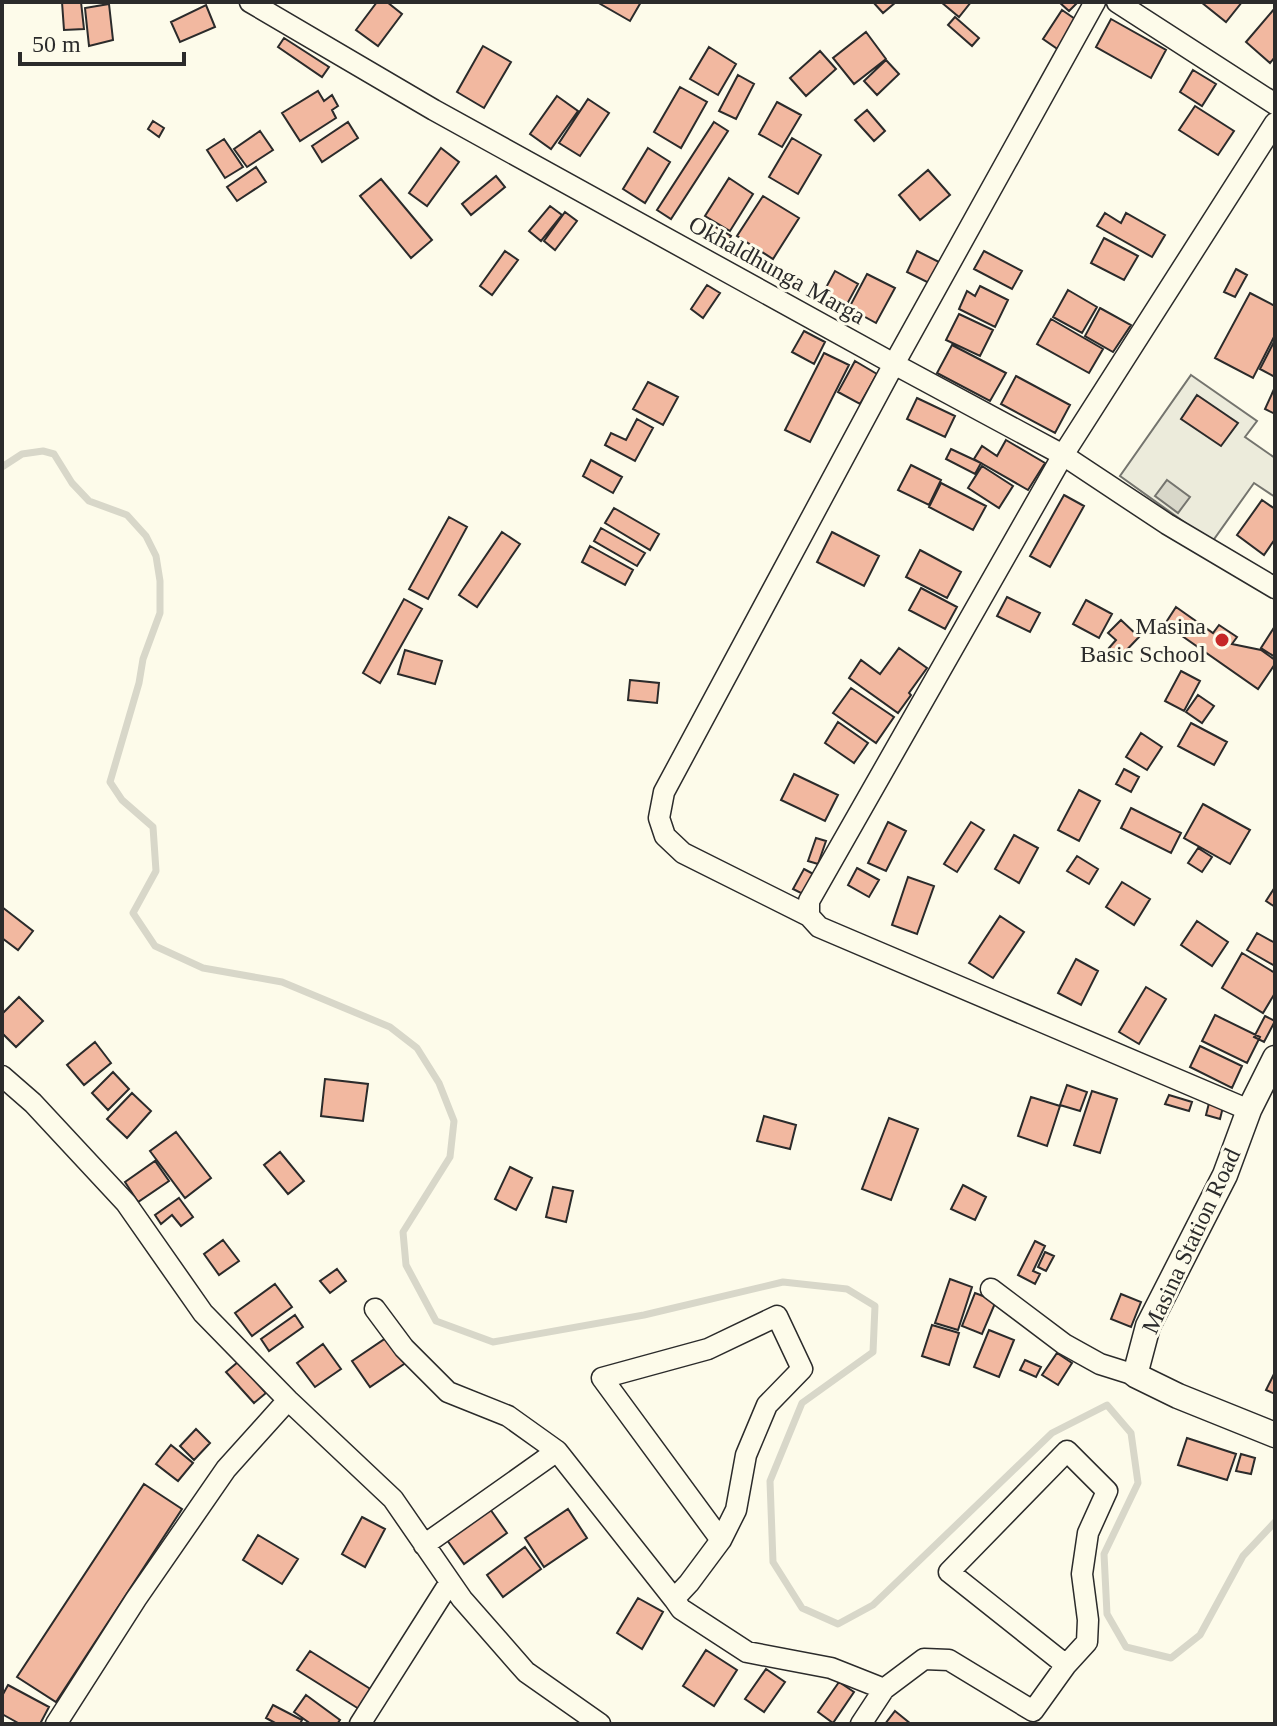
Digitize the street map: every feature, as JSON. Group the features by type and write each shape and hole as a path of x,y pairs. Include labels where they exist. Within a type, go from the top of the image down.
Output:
{"street":[{"name":"Okhaldhunga Marga","path":"250,2 448,118 1063,455 1167,524 1275,588"},
{"path":"1095,2 894,364 679,762 664,792 659,818 665,836 683,853 809,916 819,927 1249,1110"},
{"path":"1117,2 1275,104"},
{"path":"809,916 809,901 1063,455 1275,123"},
{"name":"Masina Station Road","path":"1135,1375 1148,1326 1225,1175 1249,1110 1275,1058"},
{"path":"2,1076 33,1103 126,1203 203,1313 288,1400 393,1499 462,1599 526,1672 600,1724"},
{"path":"991,1289 1064,1344 1100,1364 1135,1375 1275,1435"},
{"path":"375,1309 404,1348 448,1392 508,1416 557,1451 681,1609 747,1652 831,1668 884,1689"},
{"path":"674,1599 721,1540 736,1510 746,1455 767,1405 802,1369 777,1316 708,1349 602,1378 721,1540"},
{"path":"56,1724 136,1599 226,1469 288,1400"},
{"path":"424,1545 557,1451"},
{"path":"861,1724 884,1689 924,1659 949,1660 1033,1711 1087,1642 1088,1620 1082,1574 1088,1533 1107,1491 1067,1451 949,1572 1066,1665"},
{"path":"360,1724 450,1582"}],"shaded area":[{"path":"1191,375 1257,421 1245,437 1275,458 1275,497 1254,483 1212,542 1120,476"},
{"path":"1167,480 1190,497 1178,513 1155,496"}],"building":[{"path":"62,2 81,2 84,29 64,30"},
{"path":"377,2 387,2 402,14 378,46 356,30"},
{"path":"597,2 641,2 630,21"},
{"path":"873,2 896,2 883,13"},
{"path":"941,2 971,2 959,17"},
{"path":"1059,2 1078,2 1069,11"},
{"path":"1201,2 1242,2 1226,22"},
{"path":"109,4 113,40 89,46 85,8"},
{"path":"206,5 215,27 180,42 171,22"},
{"path":"1275,8 1275,57 1270,63 1246,42"},
{"path":"1062,10 1078,21 1059,50 1043,39"},
{"path":"955,17 979,38 972,46 948,25"},
{"path":"1111,19 1166,50 1151,78 1096,47"},
{"path":"866,32 886,59 854,84 833,58"},
{"path":"284,38 329,67 322,77 278,47"},
{"path":"483,46 511,62 484,108 457,92"},
{"path":"709,47 736,64 718,95 690,79"},
{"path":"820,51 836,69 806,96 790,78"},
{"path":"886,60 899,74 877,95 864,81"},
{"path":"1193,70 1216,84 1202,106 1180,92"},
{"path":"738,75 754,84 736,119 719,111"},
{"path":"680,87 707,102 681,148 654,132"},
{"path":"318,91 324,101 332,95 338,106 332,110 336,118 300,141 282,113"},
{"path":"557,96 578,111 551,149 530,134"},
{"path":"588,99 609,113 580,156 559,143"},
{"path":"777,102 801,115 782,147 759,134"},
{"path":"1195,106 1234,131 1218,155 1179,130"},
{"path":"867,110 885,131 874,141 855,120"},
{"path":"153,121 164,128 159,137 148,129"},
{"path":"348,122 358,138 322,162 312,146"},
{"path":"714,122 728,131 671,219 657,210"},
{"path":"260,131 273,150 247,167 234,149"},
{"path":"792,138 821,155 798,194 769,177"},
{"path":"224,139 243,167 225,178 207,150"},
{"path":"441,148 459,162 427,206 409,193"},
{"path":"648,148 670,162 645,203 623,189"},
{"path":"256,167 266,182 237,201 227,187"},
{"path":"928,170 950,195 920,220 899,195"},
{"path":"496,176 505,187 471,215 462,204"},
{"path":"729,178 753,194 730,231 705,216"},
{"path":"381,179 432,240 411,258 360,196"},
{"path":"763,196 799,218 773,259 737,236"},
{"path":"550,206 562,215 541,241 529,231"},
{"path":"565,212 577,221 555,250 544,241"},
{"path":"1105,213 1121,223 1126,213 1165,235 1152,257 1097,226"},
{"path":"707,222 731,236 724,249 699,235"},
{"path":"1104,238 1138,256 1124,280 1091,263"},
{"path":"505,251 518,260 492,295 480,286"},
{"path":"917,251 941,263 931,284 907,272"},
{"path":"984,251 1022,271 1012,289 974,269"},
{"path":"1236,269 1247,275 1235,297 1224,292"},
{"path":"835,271 858,284 846,306 823,293"},
{"path":"867,274 895,288 876,323 849,308"},
{"path":"707,285 720,293 703,318 691,309"},
{"path":"980,286 1008,300 995,327 959,309 967,291 975,296"},
{"path":"1068,290 1097,307 1082,333 1053,317"},
{"path":"1250,293 1275,306 1275,335 1253,378 1215,358"},
{"path":"1100,308 1131,325 1113,352 1085,336"},
{"path":"959,314 993,330 980,356 946,340"},
{"path":"1051,319 1103,349 1089,373 1037,344"},
{"path":"804,331 825,342 814,364 792,352"},
{"path":"1275,340 1275,377 1260,369"},
{"path":"952,345 1006,373 990,401 937,373"},
{"path":"824,353 849,365 810,442 785,430"},
{"path":"855,361 877,374 860,404 838,392"},
{"path":"1016,376 1070,405 1055,433 1001,404"},
{"path":"648,382 678,397 663,425 633,409"},
{"path":"1275,387 1275,414 1265,409"},
{"path":"1197,395 1238,423 1221,446 1181,419"},
{"path":"917,398 955,416 945,437 907,419"},
{"path":"637,419 653,428 635,461 605,445 611,433 626,440"},
{"path":"1006,440 1045,463 1028,490 974,459 982,446 997,456"},
{"path":"951,449 981,463 975,474 946,459"},
{"path":"591,460 622,477 613,493 583,476"},
{"path":"911,465 941,480 929,505 898,490"},
{"path":"982,466 1013,486 999,508 968,488"},
{"path":"941,483 986,506 973,530 929,507"},
{"path":"1064,495 1084,506 1050,567 1030,556"},
{"path":"1262,500 1275,509 1275,539 1264,555 1237,535"},
{"path":"614,508 659,534 650,550 605,523"},
{"path":"449,517 467,527 428,599 409,589"},
{"path":"601,528 645,553 637,566 594,541"},
{"path":"502,532 520,544 477,607 459,595"},
{"path":"832,532 879,556 864,586 817,562"},
{"path":"590,546 633,570 625,585 582,562"},
{"path":"920,550 961,572 947,598 906,577"},
{"path":"921,588 957,607 945,629 909,610"},
{"path":"1007,597 1040,613 1030,632 997,616"},
{"path":"404,599 422,609 380,683 363,673"},
{"path":"1086,600 1112,614 1099,638 1073,624"},
{"path":"1176,607 1213,633 1219,625 1237,637 1232,644 1261,650 1275,660 1258,689 1165,624"},
{"path":"1121,620 1139,637 1119,658 1109,648 1116,640 1108,633"},
{"path":"1275,626 1275,657 1261,648"},
{"path":"899,648 927,668 898,713 849,678 861,660 880,674"},
{"path":"405,650 442,661 435,684 398,674"},
{"path":"1181,671 1200,681 1184,711 1165,701"},
{"path":"630,680 659,683 657,703 628,700"},
{"path":"851,688 894,717 876,743 833,713"},
{"path":"1198,695 1214,706 1202,723 1186,712"},
{"path":"838,722 868,743 854,763 825,743"},
{"path":"1191,723 1227,742 1214,765 1178,746"},
{"path":"1141,733 1162,747 1147,770 1126,757"},
{"path":"1124,769 1139,777 1131,792 1116,784"},
{"path":"794,774 838,795 825,821 781,800"},
{"path":"1079,790 1100,801 1079,841 1058,830"},
{"path":"1203,804 1250,830 1230,864 1184,838"},
{"path":"1131,808 1181,833 1171,853 1121,828"},
{"path":"888,822 906,831 886,871 868,863"},
{"path":"971,822 984,830 957,872 944,864"},
{"path":"1014,835 1038,848 1019,883 995,869"},
{"path":"816,838 826,841 818,864 808,861"},
{"path":"1198,848 1212,857 1202,872 1188,863"},
{"path":"1077,856 1098,869 1089,884 1067,871"},
{"path":"857,868 879,880 869,897 848,885"},
{"path":"804,869 817,876 807,896 793,889"},
{"path":"908,877 934,886 917,934 892,925"},
{"path":"1122,882 1150,899 1134,925 1106,907"},
{"path":"1275,887 1275,907 1266,901"},
{"path":"2,907 33,931 18,950 2,938"},
{"path":"1000,916 1024,932 993,978 969,963"},
{"path":"1197,921 1228,942 1212,966 1181,945"},
{"path":"1257,933 1275,943 1275,966 1247,950"},
{"path":"1242,953 1275,973 1275,993 1263,1013 1222,988"},
{"path":"1076,959 1098,971 1081,1005 1058,993"},
{"path":"1146,987 1166,999 1139,1044 1119,1032"},
{"path":"19,997 43,1021 16,1047 2,1033 2,1014"},
{"path":"1215,1015 1260,1037 1247,1063 1202,1041"},
{"path":"1265,1016 1275,1021 1264,1042 1254,1037"},
{"path":"95,1042 111,1063 84,1085 67,1065"},
{"path":"1200,1046 1242,1066 1232,1088 1190,1067"},
{"path":"113,1072 129,1089 108,1110 92,1093"},
{"path":"325,1079 368,1084 363,1121 321,1116"},
{"path":"1067,1085 1087,1092 1080,1111 1060,1105"},
{"path":"1092,1091 1117,1099 1100,1153 1074,1145"},
{"path":"132,1093 151,1111 127,1138 107,1119"},
{"path":"1169,1095 1192,1102 1189,1111 1165,1104"},
{"path":"1031,1097 1060,1106 1047,1146 1018,1136"},
{"path":"1209,1103 1223,1107 1220,1119 1206,1115"},
{"path":"764,1116 796,1125 790,1149 757,1141"},
{"path":"889,1118 918,1129 891,1200 862,1189"},
{"path":"176,1132 211,1178 185,1198 150,1151"},
{"path":"280,1152 304,1181 288,1194 264,1165"},
{"path":"155,1161 169,1181 138,1202 125,1182"},
{"path":"510,1167 532,1178 516,1210 495,1199"},
{"path":"963,1185 986,1197 975,1220 951,1209"},
{"path":"553,1187 573,1191 566,1222 546,1217"},
{"path":"179,1198 193,1217 181,1226 172,1215 161,1224 155,1215"},
{"path":"223,1240 239,1261 219,1275 204,1254"},
{"path":"1035,1241 1045,1246 1033,1271 1040,1274 1035,1284 1018,1275"},
{"path":"1045,1252 1054,1256 1046,1271 1038,1267"},
{"path":"337,1269 346,1281 330,1293 320,1281"},
{"path":"950,1279 972,1287 958,1330 935,1323"},
{"path":"275,1284 292,1307 252,1336 235,1313"},
{"path":"975,1293 996,1301 982,1334 962,1326"},
{"path":"1121,1294 1141,1302 1131,1327 1111,1319"},
{"path":"295,1315 303,1327 269,1351 261,1339"},
{"path":"932,1325 959,1333 949,1365 922,1356"},
{"path":"989,1330 1014,1340 999,1377 974,1367"},
{"path":"389,1336 407,1362 370,1387 352,1361"},
{"path":"323,1344 341,1369 315,1387 297,1363"},
{"path":"1057,1353 1072,1363 1058,1385 1042,1375"},
{"path":"1025,1360 1041,1367 1036,1377 1020,1370"},
{"path":"238,1362 266,1393 254,1403 226,1372"},
{"path":"1275,1372 1275,1394 1266,1390"},
{"path":"196,1429 210,1443 194,1460 180,1446"},
{"path":"1187,1438 1236,1454 1227,1480 1178,1465"},
{"path":"171,1445 193,1463 178,1481 156,1464"},
{"path":"1241,1454 1255,1458 1251,1474 1236,1471"},
{"path":"144,1484 182,1509 56,1702 17,1677"},
{"path":"490,1509 507,1533 464,1564 447,1540"},
{"path":"568,1509 587,1538 544,1567 525,1538"},
{"path":"362,1517 385,1529 365,1567 342,1554"},
{"path":"258,1535 298,1559 282,1584 243,1560"},
{"path":"525,1547 541,1569 503,1597 487,1575"},
{"path":"638,1598 663,1612 642,1649 617,1633"},
{"path":"706,1650 737,1670 714,1706 683,1686"},
{"path":"310,1651 372,1690 359,1709 297,1670"},
{"path":"766,1669 785,1682 764,1712 745,1699"},
{"path":"839,1682 854,1692 833,1723 818,1712"},
{"path":"8,1685 49,1707 40,1724 20,1724 2,1714 2,1696"},
{"path":"306,1695 340,1720 337,1724 311,1724 294,1712"},
{"path":"273,1705 302,1720 300,1724 277,1724 266,1718"},
{"path":"895,1711 911,1724 885,1724"}],"waterway":[{"path":"2,467 22,454 43,451 54,454 72,483 89,501 127,515 146,536 156,556 160,613 143,659 110,782 122,800 153,827 156,871 133,913 155,946 203,968 282,982 390,1027 417,1048 439,1083 454,1121 450,1157 403,1232 406,1265 436,1321 493,1342 644,1315 783,1282 847,1289 875,1306 873,1352 802,1403 770,1481 773,1562 802,1608 838,1624 873,1605 1052,1433 1107,1405 1131,1433 1138,1483 1104,1554 1107,1614 1126,1647 1171,1658 1200,1635 1243,1556 1275,1522"}],"place":[{"name":"Masina Basic School","path":"1222,640"}]}
